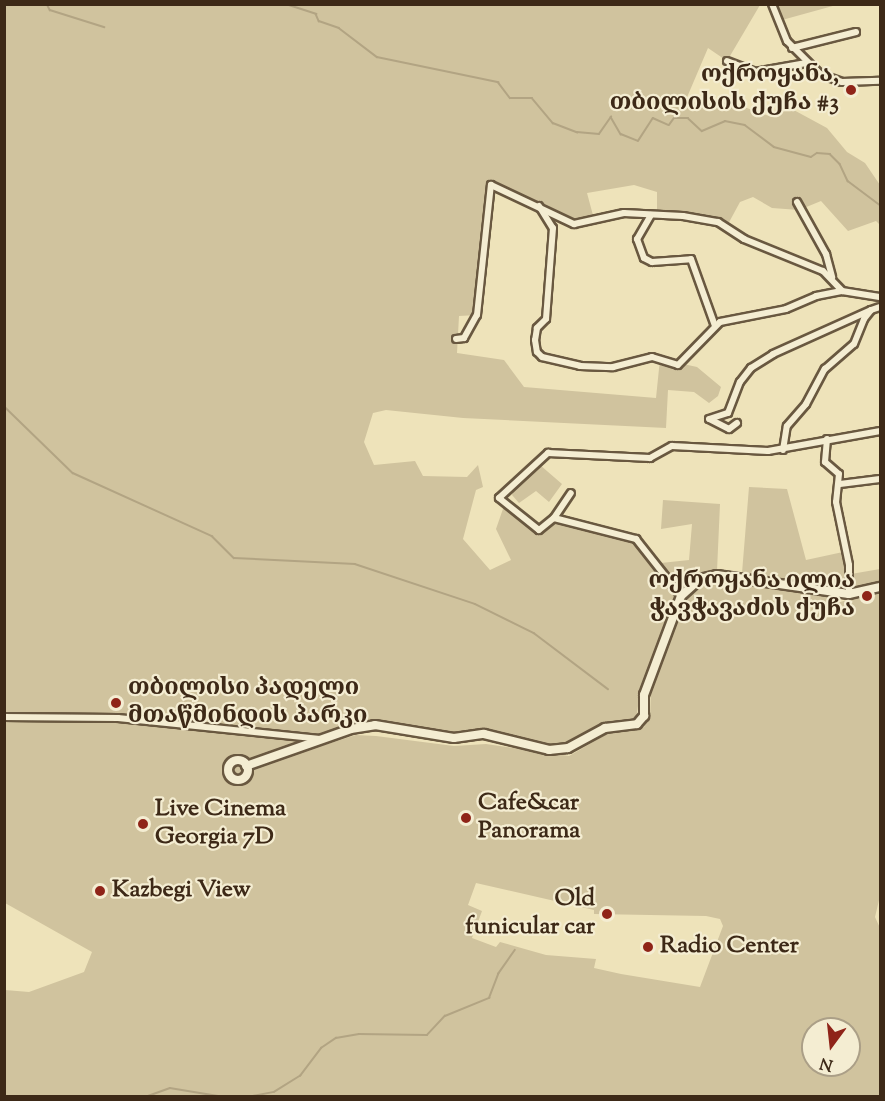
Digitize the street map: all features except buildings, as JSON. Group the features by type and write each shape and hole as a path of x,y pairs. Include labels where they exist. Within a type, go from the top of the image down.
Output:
{"street":[{"path":"772,4 792,48 806,63 842,82 880,81"},
{"path":"792,48 856,32"},
{"path":"727,61 754,72 806,63"},
{"path":"456,339 464,338 477,315 491,185 536,203 574,224 624,213 718,222 744,239 832,278"},
{"path":"797,202 826,254 832,278 842,291"},
{"path":"536,203 553,228 546,319 536,331 538,355 580,366 613,367 652,357 678,365 715,326 842,291 880,297"},
{"path":"651,215 638,239 644,258 652,262 691,259 715,326"},
{"path":"737,423 729,429 709,419 728,413 740,382 751,368 773,354 880,307"},
{"path":"783,450 790,420 806,404 825,369 854,344 871,310"},
{"path":"571,494 544,529 536,530 499,496 548,453 650,458 672,446 783,450 826,439 880,431"},
{"path":"826,439 825,462 838,472 840,484 836,502 849,565 849,594"},
{"path":"840,484 880,479"},
{"path":"554,518 636,539 681,596"},
{"path":"246,766 320,739 375,725 454,738 491,735 559,750 605,728 637,724 644,716 644,694 681,596 700,579 717,575 849,594 880,587"},
{"path":"4,717 118,718 320,739"}],"shaded area":[{"path":"777,4 840,4 782,20 777,5"},
{"path":"5,5 760,5 727,61 708,48 685,102 733,103 772,117 779,102 827,128 847,152 865,163 880,185 880,225 876,221 848,231 821,201 799,210 772,208 753,197 740,202 727,226 657,214 657,192 634,185 587,193 594,219 579,224 491,185 477,315 459,316 457,353 504,360 524,387 656,398 660,359 697,367 721,387 718,396 709,403 694,392 668,390 666,428 463,418 386,410 373,413 364,442 374,465 415,461 423,476 467,477 478,465 483,487 476,490 463,539 490,570 511,560 496,529 504,506 536,533 545,532 554,521 628,537 636,543 678,596 640,693 636,719 600,725 586,736 553,747 486,731 455,736 351,726 320,734 308,733 315,748 356,735 454,746 486,744 569,756 607,734 644,727 650,717 651,690 677,612 686,596 702,586 717,581 836,594 837,603 880,590 880,896 875,917 880,928 880,1096 5,1096 5,990 29,992 84,972 92,952 5,903","holes":["476,883 594,910 594,914 706,916 720,919 723,926 700,987 594,968 596,959 546,955 500,942 496,947 472,938 482,911 468,905"]},
{"path":"540,465 562,484 549,502 536,491 519,503 512,495 515,486"},
{"path":"749,487 787,489 806,560 843,552 846,588 742,573"},
{"path":"663,500 720,504 717,571 698,575 679,588 661,563 689,560 692,524 661,529"},
{"path":"880,569 880,584 852,591 851,574"}],"waterway":[{"path":"47,4 50,10 104,27"},
{"path":"286,4 316,14 319,21 339,28 377,57 498,82 510,98 532,98 553,123 577,132 599,134 611,117 621,134 638,141 653,118 669,125 674,118 688,118 702,131 725,121 745,125 774,147 811,157 817,153 830,154 840,164 848,181 880,205"},
{"path":"4,406 73,473 212,536 234,558 355,564 475,604 534,633 608,689"},
{"path":"253,1096 274,1092 300,1076 321,1048 336,1038 359,1034 427,1035 445,1016 489,998 498,974 515,950"},
{"path":"148,1096 170,1088 219,1096"}],"place":[{"name":"ოქროყანა, თბილისის ქუჩა #3","path":"851,90"},
{"name":"ოქროყანა ილია ჭავჭავაძის ქუჩა","path":"867,596"},
{"name":"თბილისი პადელი მთაწმინდის პარკი","path":"116,703"},
{"name":"Cafe&car Panorama","path":"466,818"},
{"name":"Live Cinema Georgia 7D","path":"143,824"},
{"name":"Kazbegi View","path":"100,891"},
{"name":"Old funicular car","path":"607,914"},
{"name":"Radio Center","path":"648,947"}]}
